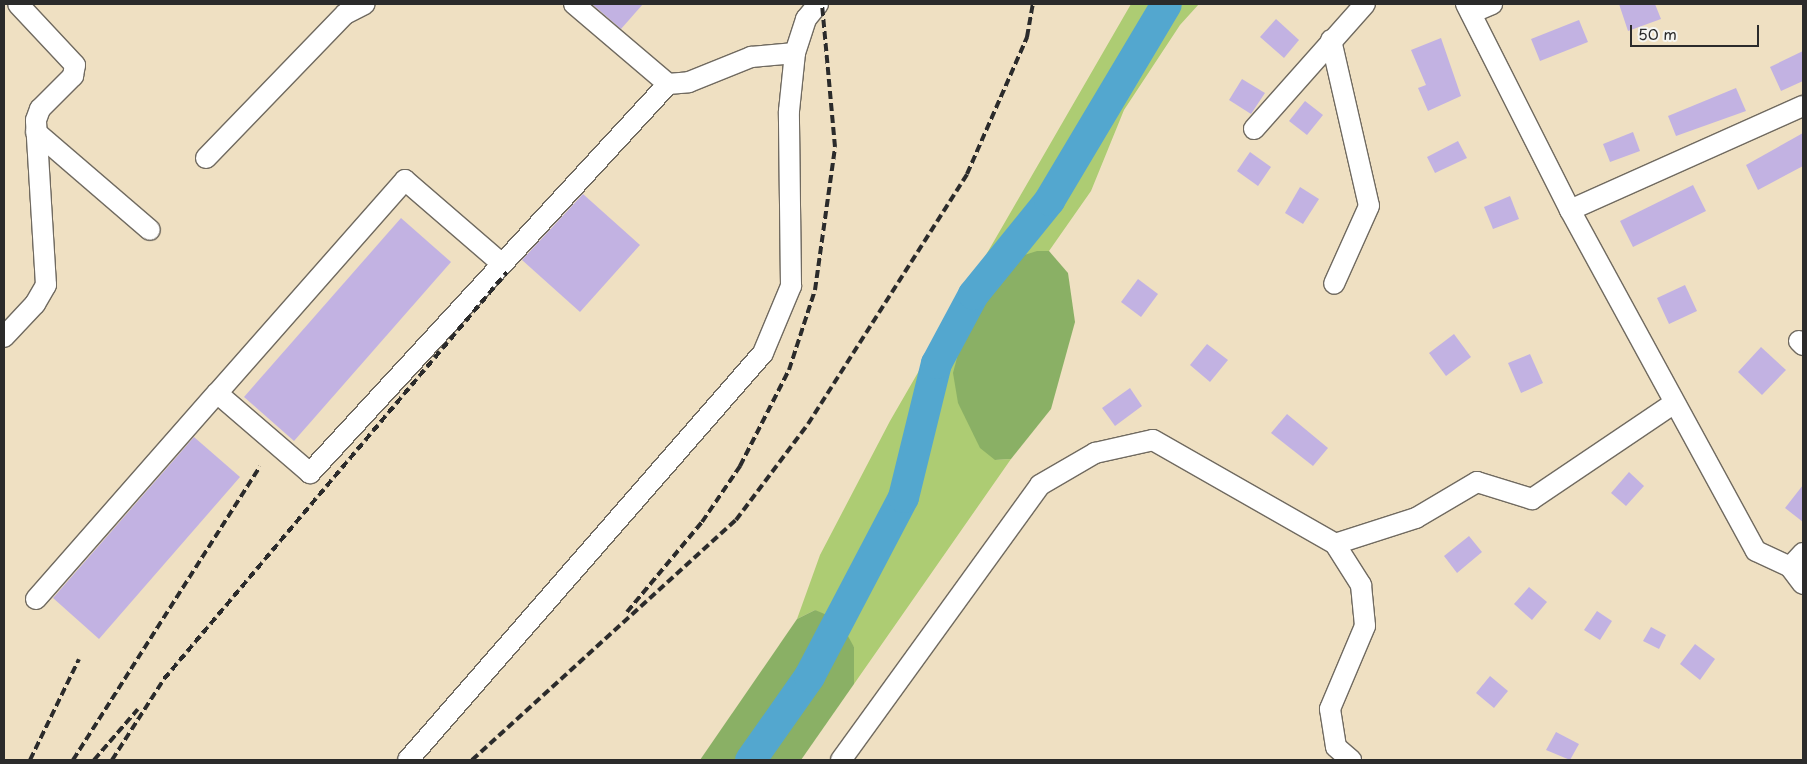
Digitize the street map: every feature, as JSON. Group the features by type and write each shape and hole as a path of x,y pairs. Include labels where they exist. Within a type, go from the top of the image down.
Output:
{"street":[{"path":"4,337 35,304 46,285 36,132 40,109 72,76 75,65 18,4"},
{"path":"206,158 345,14 364,4"},
{"path":"574,4 668,84"},
{"path":"408,760 763,353 791,286 789,111 795,54 806,19 818,4"},
{"path":"1254,129 1331,40 1365,4"},
{"path":"1492,4 1469,8 1570,210 1672,404 1756,551 1796,560 1803,584"},
{"path":"1331,40 1368,206 1334,284"},
{"path":"217,393 310,473 501,263 668,84 689,82 751,56 795,54"},
{"path":"1570,210 1803,106"},
{"path":"36,132 150,230"},
{"path":"36,599 405,180 501,263"},
{"path":"1335,544 1416,518 1477,482 1532,499 1672,404"},
{"path":"841,760 1040,486 1095,453 1153,440 1335,544 1361,585 1365,626 1330,709 1336,747 1351,760"}],"green space":[{"path":"1131,4 1199,4 1180,25 1124,110 1091,191 1049,251 1037,251 995,460 1011,459 854,684 854,647 815,610 797,619 820,555 890,421"},
{"path":"1037,251 1049,251 1068,273 1075,322 1051,409 1011,459 995,460 980,448 958,403 953,373 964,331 994,282 1015,258"},
{"path":"815,610 839,620 854,647 854,684 801,760 700,760 797,619"}],"building":[{"path":"592,4 643,4 621,29"},
{"path":"1619,4 1655,4 1661,19 1628,31"},
{"path":"1276,19 1299,40 1284,58 1260,37"},
{"path":"1579,20 1588,42 1540,61 1531,39"},
{"path":"1441,38 1461,96 1428,111 1418,88 1426,85 1411,50"},
{"path":"1803,51 1803,81 1781,91 1770,67"},
{"path":"1242,79 1265,93 1251,114 1229,100"},
{"path":"1736,88 1746,111 1676,136 1668,116"},
{"path":"1305,101 1323,115 1307,135 1289,121"},
{"path":"1633,132 1640,151 1610,162 1603,144"},
{"path":"1803,133 1803,166 1758,190 1746,165"},
{"path":"1458,141 1467,158 1435,173 1427,157"},
{"path":"1250,152 1271,167 1258,186 1237,171"},
{"path":"1693,185 1706,211 1633,247 1620,221"},
{"path":"1300,187 1319,199 1303,224 1285,213"},
{"path":"583,194 640,245 580,312 522,260"},
{"path":"1510,196 1519,219 1493,229 1484,207"},
{"path":"401,218 451,262 294,441 244,397"},
{"path":"1138,279 1158,294 1141,317 1121,302"},
{"path":"1685,285 1697,311 1669,324 1657,298"},
{"path":"1454,334 1471,357 1446,376 1429,353"},
{"path":"1207,344 1228,360 1210,382 1190,365"},
{"path":"1761,347 1786,370 1762,395 1738,372"},
{"path":"1530,354 1543,383 1521,393 1508,363"},
{"path":"1130,388 1142,406 1115,426 1102,408"},
{"path":"1287,414 1328,448 1313,466 1271,433"},
{"path":"194,437 240,477 99,639 53,598"},
{"path":"1629,472 1644,486 1626,506 1611,493"},
{"path":"1803,485 1803,522 1785,508"},
{"path":"1469,536 1482,552 1457,573 1444,556"},
{"path":"1529,587 1547,602 1532,620 1514,604"},
{"path":"1597,611 1612,621 1600,640 1584,630"},
{"path":"1651,627 1666,635 1659,649 1643,641"},
{"path":"1695,644 1715,659 1700,680 1680,664"},
{"path":"1490,676 1508,691 1494,708 1476,693"},
{"path":"1556,732 1579,744 1570,760 1546,750"}],"waterway":[{"path":"750,760 809,676 903,497 936,363 973,294 1049,200 1166,4"}],"railway":[{"path":"627,612 702,522 740,466 789,370 815,290 835,147 822,4"},
{"path":"472,760 736,520 808,424 967,174 1027,37 1033,4"},
{"path":"112,760 164,679 507,272"},
{"path":"73,760 260,467"},
{"path":"30,760 79,659"},
{"path":"94,760 138,709"}]}
